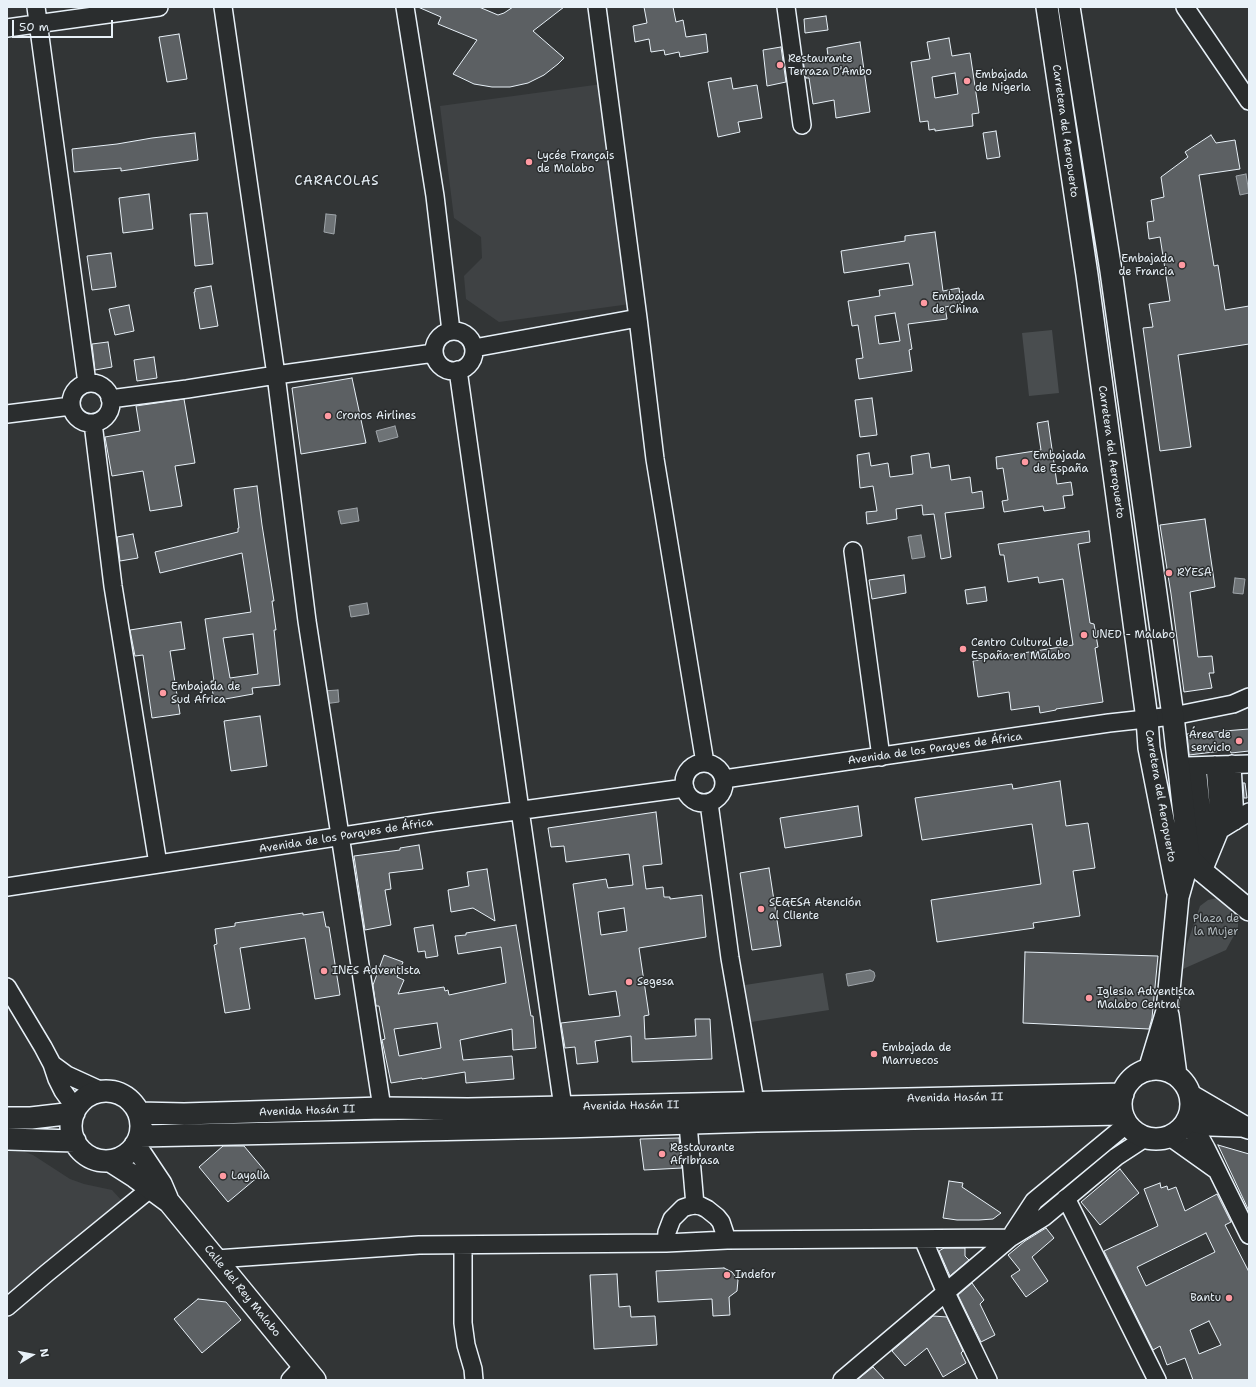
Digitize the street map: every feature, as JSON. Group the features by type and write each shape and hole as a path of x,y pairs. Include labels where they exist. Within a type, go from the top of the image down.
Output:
{"main road":[{"name":"Carretera del Aeropuerto","path":"1047,7 1088,282 1147,719 1149,748 1187,860"},
{"name":"Carretera del Aeropuerto","path":"1069,7 1111,271 1172,716 1188,766 1187,860 1178,896 1167,1011 1149,1070"},
{"path":"1187,860 1249,910"},
{"name":"Carretera del Aeropuerto","path":"1167,1011 1176,1075"},
{"path":"1181,1127 1191,1108 1190,1095 1182,1080 1168,1071 1159,1069 1140,1073 1133,1078 1127,1085 1124,1110 1138,1134 1145,1138 1153,1140 1162,1139 1181,1127 1210,1125 1246,1127"},
{"path":"102,1091 111,1091 124,1096 134,1105 139,1113 141,1124 138,1140 129,1153 110,1161 96,1160 89,1157 74,1141 72,1132 72,1122 75,1111 86,1097 102,1091"},
{"path":"1190,1095 1246,1127"},
{"name":"Avenida Hasán II","path":"139,1113 199,1113 382,1108 468,1109 755,1102 1124,1110"},
{"name":"Avenida Hasán II","path":"138,1140 1124,1110"},
{"path":"7,1118 31,1118 75,1111"},
{"path":"7,1139 74,1141"},
{"name":"Calle del Rey Malabo","path":"138,1140 169,1202 216,1259 303,1376"},
{"name":"Calle del Rey Malabo","path":"110,1161 169,1202"}],"street":[{"path":"7,28 37,15 158,7"},
{"path":"223,7 276,375 307,621 382,1108"},
{"path":"405,7 436,196 451,331"},
{"path":"597,7 655,459 705,764"},
{"path":"786,7 802,125"},
{"path":"1184,7 1249,101"},
{"path":"37,15 87,383"},
{"path":"474,348 638,318"},
{"path":"451,331 460,332 468,336 474,348 471,360 466,366 458,370 449,370 445,368 438,362 434,353 437,340 443,334 451,331"},
{"path":"110,399 434,353"},
{"path":"458,370 563,1107"},
{"path":"87,383 96,384 103,388 110,399 110,408 108,412 102,420 93,423 84,422 77,417 71,406 73,393 79,386 87,383"},
{"path":"7,414 71,406"},
{"path":"93,423 113,586 158,864"},
{"path":"853,551 881,757"},
{"name":"Avenida de los Parques de África","path":"724,779 1172,716 1233,704 1249,697"},
{"path":"705,764 717,768 724,779 724,788 720,796 709,803 696,801 689,796 685,788 685,779 689,771 696,765 705,764"},
{"path":"1188,766 1249,764"},
{"path":"1187,860 1220,830 1242,817 1223,765"},
{"path":"1220,830 1223,765"},
{"name":"Avenida de los Parques de África","path":"7,887 520,810 685,788"},
{"path":"709,803 730,958 755,1102"},
{"path":"7,987 52,1064 57,1080 75,1111"},
{"path":"52,1064 67,1075 102,1091"},
{"path":"1010,1238 1034,1202 1124,1110"},
{"path":"688,1124 696,1205"},
{"path":"1181,1127 1217,1170 1249,1235"},
{"path":"842,1380 1010,1238 1044,1216 1116,1157 1145,1138"},
{"path":"7,1307 150,1189"},
{"path":"1066,1198 1157,1380"},
{"path":"666,1243 669,1225 676,1213 683,1208 696,1205 702,1206 717,1217 721,1222 726,1240"},
{"path":"216,1259 419,1245 666,1243 726,1240 1010,1238"},
{"path":"923,1239 946,1293 988,1380"},
{"path":"462,1245 463,1323 466,1345 473,1368 474,1380"}],"shaded area":[{"name":"Lycée Français de Malabo","path":"602,84 630,304 499,322 466,299 464,276 482,258 481,237 454,218 440,106"},
{"path":"1246,174 1249,193 1240,195 1236,176"},
{"path":"326,214 336,215 334,234 324,232"},
{"path":"395,426 398,437 379,442 376,431"},
{"path":"357,508 359,521 341,524 338,511"},
{"path":"921,535 925,557 912,559 908,537"},
{"path":"1235,578 1245,579 1243,594 1233,593"},
{"path":"367,603 369,614 351,617 349,606"},
{"path":"338,690 339,702 324,704 323,691"},
{"path":"870,970 874,972 875,976 873,981 848,986 846,974"},
{"path":"7,1152 25,1152 33,1155 70,1179 84,1184 112,1190 123,1202 7,1302"}],"green space":[{"path":"1052,330 1059,393 1029,396 1022,333"},
{"name":"Plaza de la Mujer","path":"1217,898 1238,916 1238,928 1226,950 1183,969 1187,944 1200,906 1208,900"},
{"path":"823,973 829,1010 751,1022 745,985"}],"building":[{"path":"418,7 479,7 498,15 513,7 564,7 533,31 564,58 544,75 528,83 510,87 492,87 474,84 453,74 477,40 438,24 441,17"},
{"path":"644,7 673,7 676,22 683,20 686,37 706,34 708,52 680,57 679,52 665,55 664,50 651,52 649,39 635,42 633,26 647,23"},
{"path":"826,16 828,30 805,33 804,19"},
{"path":"179,34 187,79 167,82 159,37"},
{"name":"Embajada de Nigeria","path":"949,38 952,56 970,53 979,113 972,114 973,126 935,131 935,129 929,130 928,121 920,122 911,62 930,59 927,42","holes":["955,73 958,94 935,98 932,77"]},
{"path":"860,42 870,112 836,118 834,100 813,104 809,78 806,78 803,60 828,56 827,48"},
{"name":"Restaurante Terraza D'Ambo","path":"781,47 786,82 767,86 763,50"},
{"path":"731,78 733,89 757,85 762,118 738,122 740,132 718,137 708,82"},
{"path":"996,131 1000,157 987,159 983,133"},
{"path":"195,133 198,160 121,171 121,168 74,172 72,149"},
{"path":"1211,135 1216,143 1235,140 1240,169 1199,175 1214,266 1218,265 1225,310 1249,306 1249,344 1178,355 1191,447 1160,451 1143,328 1153,327 1149,304 1170,301 1160,237 1149,239 1147,222 1154,221 1151,200 1164,197 1161,177 1188,157 1185,152"},
{"path":"149,194 153,229 123,233 119,198"},
{"path":"207,213 213,264 195,266 190,214"},
{"path":"935,232 943,291 959,288 961,304 945,307 947,319 908,324 912,349 909,350 912,371 859,379 856,359 863,358 858,325 852,326 848,301 880,296 879,290 913,285 909,263 844,273 841,251 905,241 905,236","holes":["895,313 900,341 879,344 875,316"]},
{"path":"111,253 116,287 92,290 87,256"},
{"path":"211,286 218,326 200,329 194,292 195,289"},
{"path":"129,305 134,331 115,335 109,309"},
{"path":"108,342 112,367 95,370 92,344"},
{"path":"154,357 157,378 137,381 134,360"},
{"name":"Cronos Airlines","path":"352,378 366,443 301,454 292,388"},
{"path":"872,398 877,435 860,437 855,400"},
{"path":"184,399 195,463 175,466 182,506 150,511 143,471 112,476 105,437 140,431 136,406"},
{"name":"Embajada de España","path":"1048,421 1057,484 1071,482 1073,495 1063,496 1065,508 1044,511 1043,506 1004,512 1002,501 1008,500 1003,468 997,469 996,457 1041,450 1037,423"},
{"path":"869,453 871,466 888,463 890,477 913,474 911,456 929,453 931,468 949,465 951,480 970,477 972,493 982,491 984,508 945,513 951,557 941,559 934,514 923,515 922,505 896,509 897,519 867,524 866,512 877,511 873,486 860,488 857,455"},
{"path":"257,486 274,601 272,601 276,630 274,630 280,685 252,688 253,694 214,701 211,681 214,681 205,619 251,612 242,553 160,573 155,552 238,532 239,528 234,489","holes":["253,634 258,674 230,678 223,638"]},
{"path":"1205,519 1215,587 1190,592 1198,657 1212,656 1214,673 1209,673 1212,688 1184,692 1160,525"},
{"name":"UNED - Malabo","path":"1089,531 1090,542 1078,544 1090,623 1094,624 1098,647 1095,648 1103,702 1040,713 1039,706 1011,710 1009,692 978,697 973,661 1073,645 1063,579 1039,583 1038,577 1008,582 1004,555 1000,555 998,544"},
{"path":"133,534 138,558 120,561 117,537"},
{"path":"904,575 906,593 872,599 869,580"},
{"path":"985,587 987,601 967,604 965,590"},
{"path":"181,622 185,649 170,651 180,714 152,718 143,655 135,656 130,630"},
{"path":"260,716 267,766 231,771 224,721"},
{"path":"1249,729 1249,751 1231,753 1230,750 1189,755 1187,734"},
{"path":"1060,781 1066,826 1088,823 1095,868 1073,871 1080,916 1033,923 1034,928 937,942 931,900 1041,884 1032,824 922,840 915,798 1012,784 1013,789"},
{"path":"1243,783 1245,783 1247,798 1244,798"},
{"path":"858,806 862,836 785,848 780,818"},
{"path":"656,812 662,864 643,866 646,889 663,887 664,897 670,897 670,899 702,895 706,937 639,948 649,1015 644,1016 645,1039 696,1036 695,1019 710,1019 712,1059 632,1062 631,1036 595,1041 598,1062 577,1064 575,1047 565,1048 561,1023 620,1016 616,991 589,995 573,884 606,879 608,888 633,885 629,854 566,862 564,846 551,847 548,828","holes":["624,908 627,931 601,935 598,912"]},
{"path":"419,845 423,869 389,873 391,889 385,890 391,925 365,930 354,856 400,850 400,848"},
{"name":"SEGESA Atención al Cliente","path":"769,868 781,946 752,950 740,873"},
{"path":"487,869 495,921 473,908 451,912 448,890 469,886 467,872"},
{"name":"INES Adventista","path":"323,912 326,927 329,927 340,995 315,999 305,938 240,948 250,1009 225,1013 214,945 217,944 215,929 235,926 235,923 303,913 303,915"},
{"path":"433,925 438,956 426,958 425,951 418,952 414,928"},
{"path":"516,925 531,1016 533,1016 536,1048 513,1050 512,1029 460,1040 463,1060 512,1056 514,1079 466,1083 465,1072 391,1083 382,1040 385,1039 379,1006 376,1006 373,985 384,955 403,962 397,977 404,980 398,994 444,987 445,991 448,990 449,995 506,983 501,947 458,954 455,936 466,935 466,933","holes":["437,1023 441,1048 399,1056 394,1029"]},
{"name":"Iglesia Adventista Malabo Central","path":"1025,952 1158,956 1152,1018 1149,1029 1023,1023"},
{"name":"Restaurante Afribrasa","path":"679,1138 682,1168 644,1170 640,1139"},
{"path":"1218,1145 1249,1154 1249,1211"},
{"path":"223,1146 244,1146 265,1171 228,1202 199,1167"},
{"path":"1120,1169 1139,1193 1100,1225 1081,1202"},
{"path":"949,1181 963,1183 962,1187 1001,1213 993,1219 957,1220 943,1218"},
{"path":"1160,1183 1161,1188 1167,1186 1168,1190 1176,1187 1185,1211 1217,1194 1231,1222 1225,1225 1249,1272 1249,1380 1193,1380 1185,1358 1167,1365 1160,1346 1153,1350 1104,1251 1158,1226 1144,1189","holes":["1206,1233 1215,1252 1146,1286 1137,1267","1209,1321 1221,1345 1199,1354 1190,1330"]},
{"path":"1046,1228 1054,1238 1032,1257 1048,1281 1026,1297 1011,1276 1020,1270 1008,1255 1025,1241"},
{"path":"944,1248 965,1248 965,1256 969,1260 950,1276 939,1251"},
{"path":"724,1268 732,1272 738,1280 737,1291 729,1297 730,1315 713,1316 712,1299 658,1302 656,1271"},
{"path":"617,1274 619,1307 630,1306 631,1317 655,1316 657,1345 594,1349 590,1275"},
{"path":"972,1283 984,1300 980,1304 995,1335 981,1342 958,1295"},
{"path":"198,1299 226,1302 241,1320 202,1353 174,1319"},
{"path":"933,1316 947,1317 963,1351 961,1353 966,1363 943,1377 927,1348 905,1366 892,1351"},
{"path":"873,1367 885,1380 857,1380"}],"place":[{"name":"Restaurante Terraza D'Ambo","path":"780,65"},
{"name":"Embajada de Nigeria","path":"967,81"},
{"name":"Lycée Français de Malabo","path":"529,162"},
{"name":"Embajada de Francia","path":"1182,265"},
{"name":"Embajada de China","path":"924,303"},
{"name":"Cronos Airlines","path":"328,416"},
{"name":"Embajada de España","path":"1025,462"},
{"name":"RYESA","path":"1169,573"},
{"name":"UNED - Malabo","path":"1084,635"},
{"name":"Centro Cultural de España en Malabo","path":"963,649"},
{"name":"Embajada de Sud Africa","path":"163,693"},
{"name":"Área de servicio","path":"1239,741"},
{"name":"SEGESA Atención al Cliente","path":"761,909"},
{"name":"INES Adventista","path":"324,971"},
{"name":"Segesa","path":"629,982"},
{"name":"Iglesia Adventista Malabo Central","path":"1089,998"},
{"name":"Embajada de Marruecos","path":"874,1054"},
{"name":"Restaurante Afribrasa","path":"662,1154"},
{"name":"Layalia","path":"223,1176"},
{"name":"Indefor","path":"727,1275"},
{"name":"Bantu","path":"1229,1298"}],"district":[{"name":"CARACOLAS","path":"337,182"}]}
